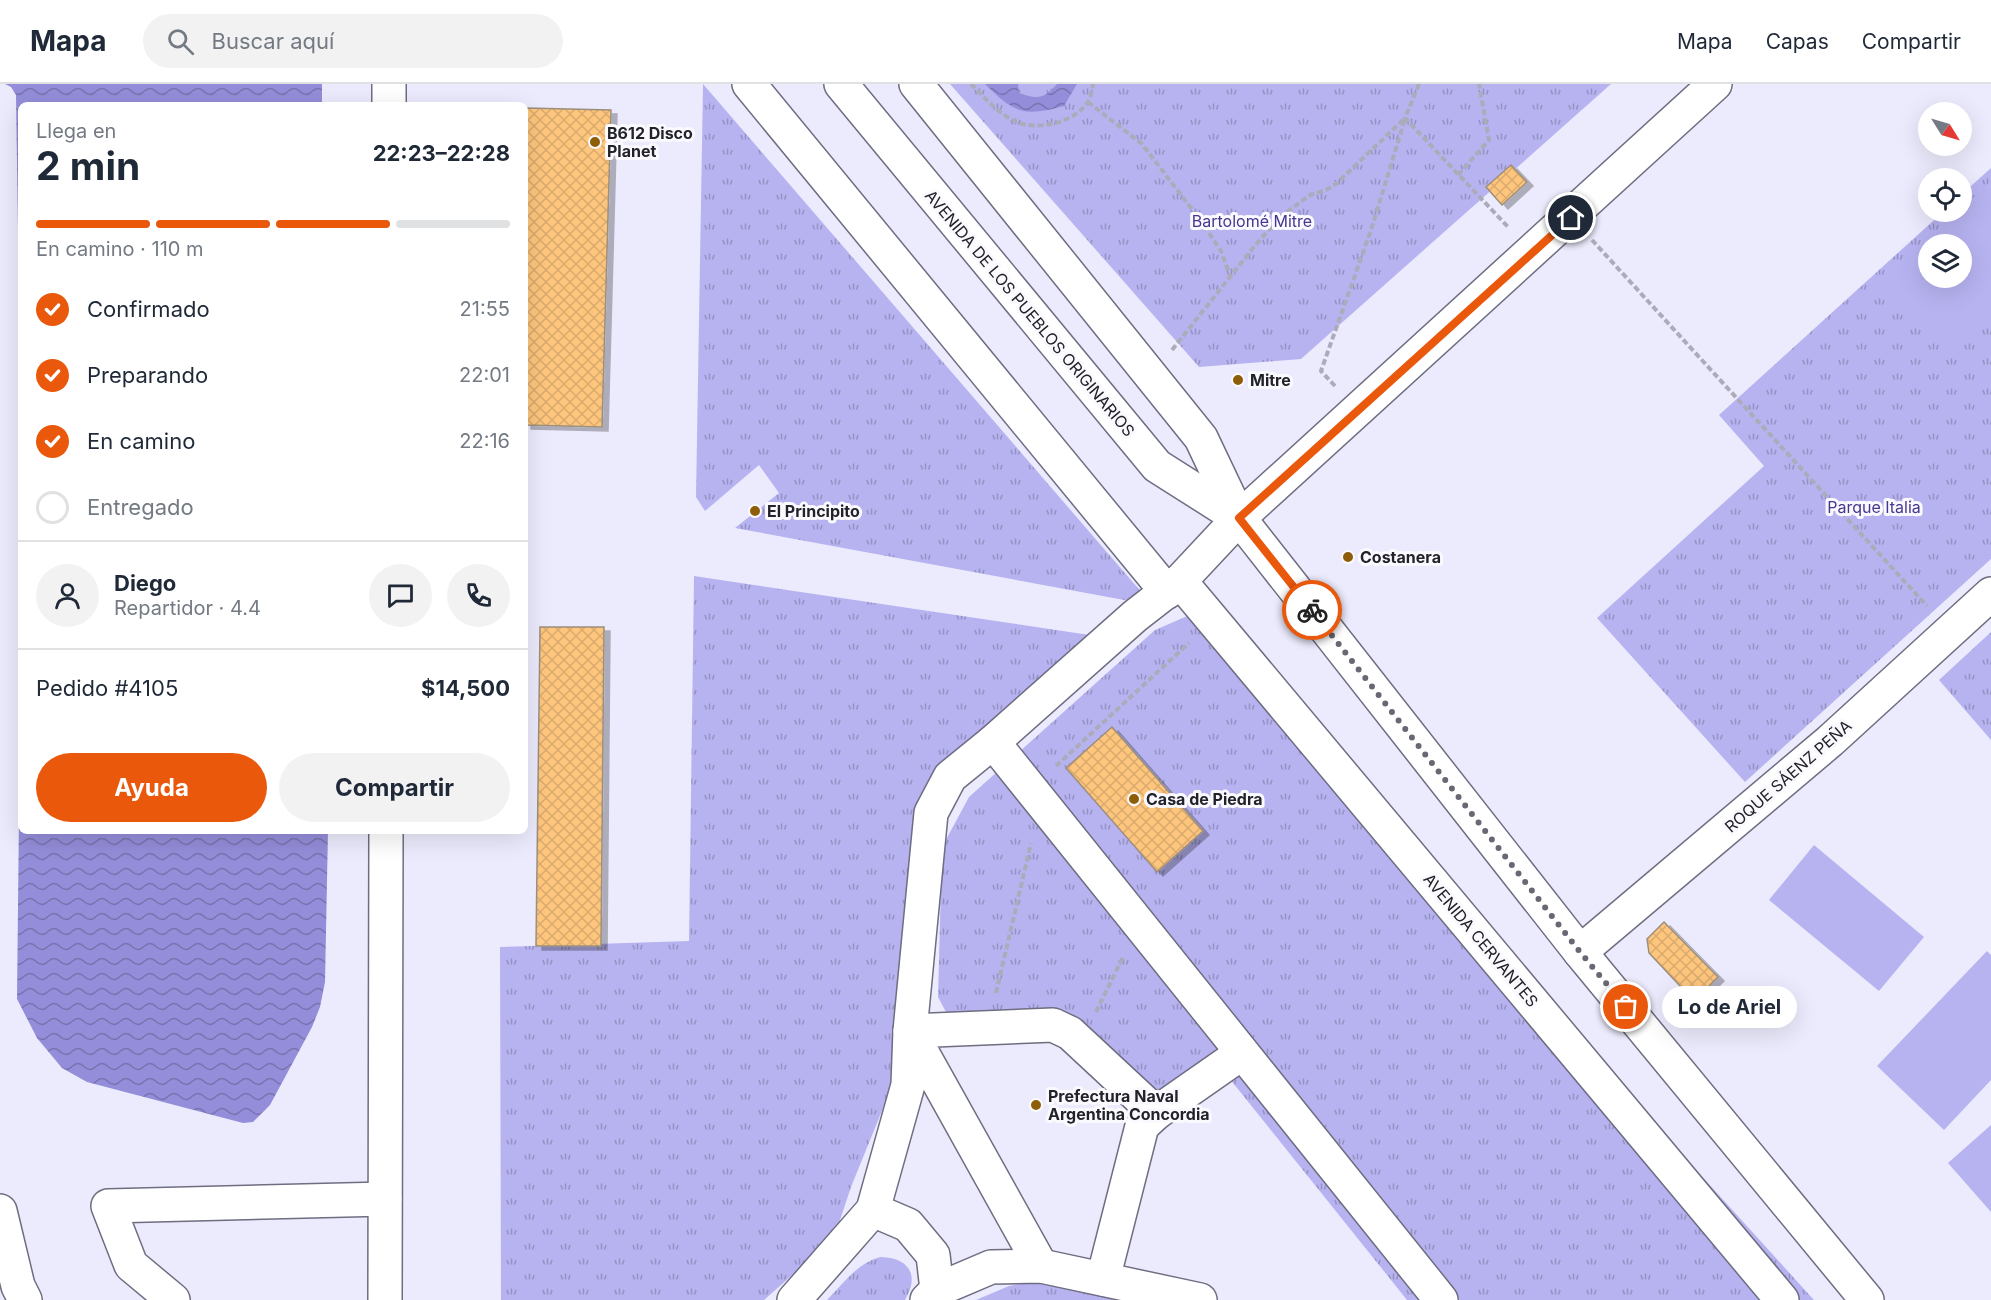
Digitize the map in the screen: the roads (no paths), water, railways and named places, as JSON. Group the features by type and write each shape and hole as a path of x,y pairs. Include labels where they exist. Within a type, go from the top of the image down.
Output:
{"street":[{"path":"389,84 389,102"},
{"name":"AVENIDA CERVANTES","path":"749,84 1173,586 1782,1300"},
{"name":"AVENIDA DE LOS PUEBLOS ORIGINARIOS","path":"842,84 1157,466 1239,518"},
{"name":"AVENIDA DE LOS PUEBLOS ORIGINARIOS","path":"916,84 1201,438 1239,518 1580,952 1867,1300"},
{"path":"794,1300 873,1209 908,1085 910,1031 932,813 950,777 993,742 1135,616 1173,586 1239,518 1571,218 1715,84"},
{"name":"ROQUE SÁENZ PEÑA","path":"1580,952 1821,749 1991,594"},
{"path":"993,742 1441,1300"},
{"path":"385,1300 386,834"},
{"path":"910,1031 1053,1025 1070,1033 1081,1042 1156,1113"},
{"path":"910,1031 1041,1266"},
{"path":"1103,1279 1142,1126 1156,1113 1242,1053"},
{"path":"173,1300 131,1265 108,1206 385,1198"},
{"path":"873,1209 908,1225 933,1256 932,1295 991,1267 1041,1266 1200,1300"},
{"path":"0,1211 18,1286 25,1300"}],"water":[{"path":"5,84 322,84 322,102 18,102 18,230 16,95 11,87"},
{"path":"985,84 1018,84 1019,93 1040,97 1057,84 1077,84 1064,106 1029,112 1012,107"},
{"path":"19,834 328,834 325,982 320,1007 312,1027 270,1105 253,1122 243,1123 87,1082 62,1068 37,1038 17,999"}],"place":[{"name":"B612 Disco Planet","path":"595,142"},
{"name":"Mitre","path":"1238,380"},
{"name":"El Principito","path":"755,511"},
{"name":"Costanera","path":"1348,557"},
{"name":"Casa de Piedra","path":"1134,799"},
{"name":"Lo de Ariel","path":"1626,1007"},
{"name":"Prefectura Naval Argentina Concordia","path":"1036,1105"}],"park label":[{"name":"Bartolomé Mitre","path":"1252,221"},
{"name":"Parque Italia","path":"1874,507"}]}
